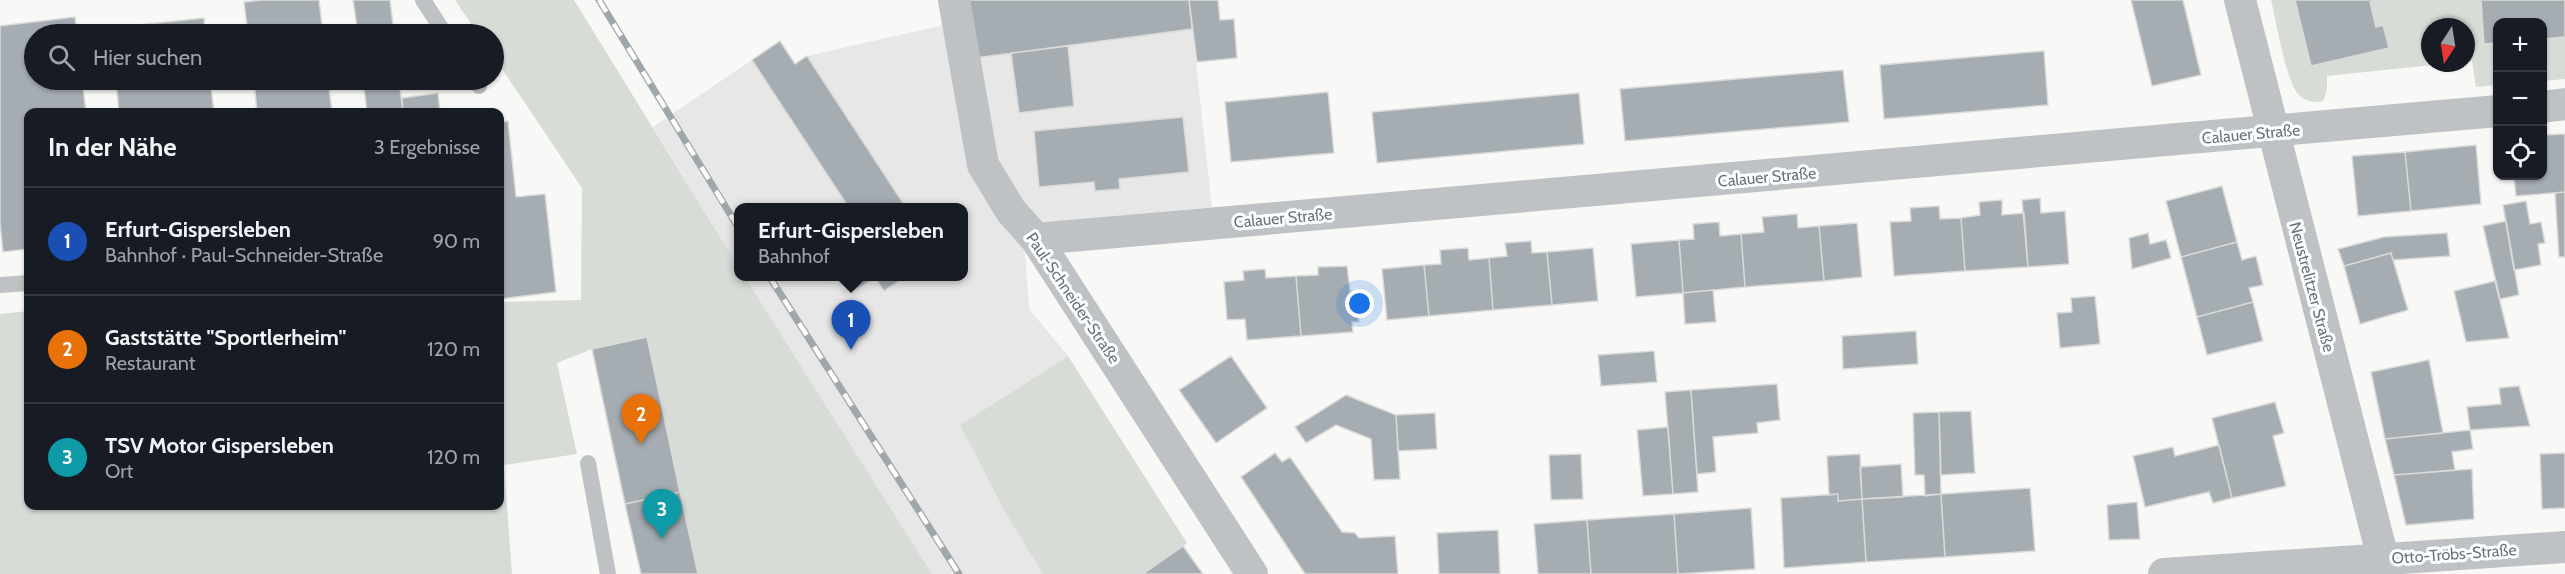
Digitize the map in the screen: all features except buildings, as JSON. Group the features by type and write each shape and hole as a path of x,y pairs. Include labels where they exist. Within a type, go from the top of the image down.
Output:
{"street":[{"name":"Paul-Schneider-Straße","path":"954,0 983,165 1011,211 1036,239 1251,574"},
{"name":"Neustrelitzer Straße","path":"2240,0 2385,566"},
{"path":"2547,107 2565,105"},
{"name":"Calauer Straße","path":"1036,239 2493,111"},
{"name":"Otto-Tröbs-Straße","path":"2164,574 2385,566 2565,547"}],"lane":[{"path":"423,0 439,24"},
{"path":"0,285 24,283"},
{"path":"588,463 608,574"}],"shaded area":[{"path":"455,0 574,0 734,260 734,281 748,281 932,574 698,574 646,337 592,349 557,363 577,454 504,465 504,302 581,300 582,188 504,72 504,24 471,24"},
{"path":"1189,0 1212,207 1023,225 1029,309 1068,356 960,425 1005,512 1043,574 932,574 748,281 968,281 968,203 734,203 734,259 653,127 780,41 795,64 807,56 957,22"},
{"path":"2271,0 2565,0 2565,79 2547,81 2547,18 2493,18 2493,85 2476,87 2474,72 2475,18 2421,18 2421,66 2327,76 2324,100 2318,102 2305,99 2294,88 2282,50"},
{"path":"24,311 24,510 504,510 504,465 512,574 0,574 0,314"},
{"path":"1068,356 1187,543 1143,574 1043,574 1005,512 960,425"}],"railway":[{"path":"599,0 734,220"},
{"path":"772,281 959,574"}],"place":[{"name":"Erfurt-Gispersleben","path":"851,350"},
{"name":"Gaststätte \"Sportlerheim\"","path":"641,444"},
{"name":"TSV Motor Gispersleben","path":"662,539"}]}
